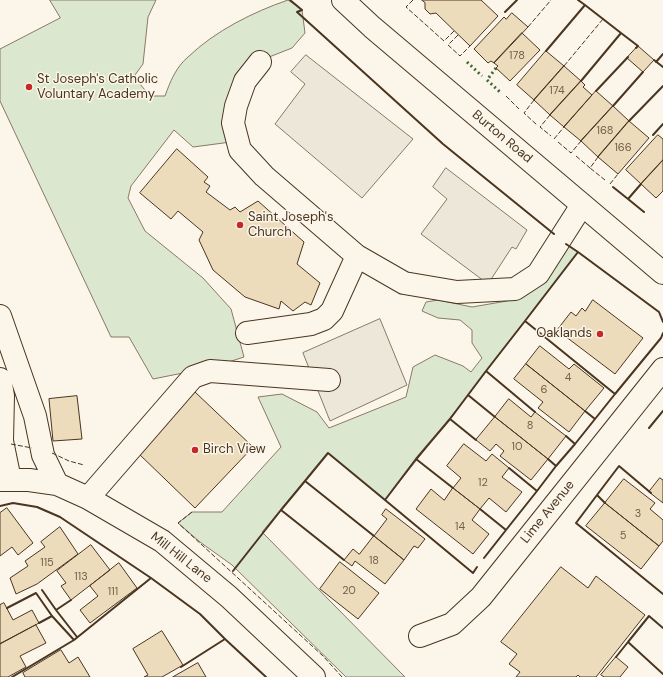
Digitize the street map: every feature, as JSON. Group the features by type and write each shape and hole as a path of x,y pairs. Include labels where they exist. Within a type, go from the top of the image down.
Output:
{"street":[{"name":"Burton Road","path":"343,0 372,27 663,273"},
{"path":"260,62 245,81 236,106 233,123 240,150 264,176 357,256 404,283 457,292 515,289 538,274 582,205"},
{"path":"248,333 311,324 324,319 332,311 357,256"},
{"path":"0,316 35,416 43,455 57,484"},
{"path":"0,370 4,360 13,350"},
{"name":"Lime Avenue","path":"420,636 452,624 481,597 663,369"},
{"path":"88,498 193,377 210,371 329,380"},
{"path":"0,379 3,396 2,441 5,480"},
{"name":"Mill Hill Lane","path":"5,480 29,480 57,484 88,498 162,541 229,598 314,677"}],"green space":[{"path":"50,0 156,0 148,17 143,64 135,75 150,96 165,96 180,65 210,39 235,23 261,10 288,0 302,10 305,33 292,48 264,59 231,142 193,147 174,130 131,186 128,198 145,231 203,278 231,309 244,357 213,367 153,379 129,337 111,337 0,101 0,49 60,18"},
{"path":"568,245 578,252 385,500 328,453 262,532 405,677 346,677 232,565 200,542 178,523 192,512 222,512 281,447 258,397 282,394 317,412 329,428 406,397 413,367 435,355 463,366 471,372 482,358 472,343 472,330 460,320 438,318 422,311 426,302 438,300 472,307 507,301 528,293"}],"shaded area":[{"path":"306,55 413,139 362,198 275,124 305,84 291,72"},
{"path":"446,168 527,230 516,249 512,247 488,284 421,234 447,199 433,187"},
{"path":"380,319 407,385 330,421 303,353"}],"building":[{"path":"422,0 481,0 498,16 470,46 436,13 430,14 425,9 425,3"},
{"path":"512,13 528,27 494,63 491,61 488,63 474,49 504,17 506,19"},
{"path":"522,33 540,50 510,81 496,68 498,66 494,63"},
{"path":"638,46 654,60 643,72 627,58"},
{"path":"546,51 564,66 534,100 517,85"},
{"path":"564,66 581,81 550,115 534,100"},
{"path":"581,81 585,85 583,87 592,95 564,127 550,115"},
{"path":"596,91 613,106 581,141 564,127"},
{"path":"613,106 629,121 598,157 581,141"},
{"path":"629,121 649,138 618,174 598,157"},
{"path":"658,135 663,139 663,160 641,184 626,170"},
{"name":"Saint Joseph's Church","path":"177,149 208,177 204,182 210,186 206,192 230,210 235,207 240,212 258,201 304,242 297,264 320,283 311,305 305,302 293,311 281,301 279,309 245,297 213,270 199,240 203,232 178,211 171,219 140,193"},
{"path":"663,160 663,191 656,198 641,184"},
{"name":"Oaklands","path":"593,300 643,338 615,374 557,330 571,312 576,316 582,308 585,311"},
{"path":"540,346 569,369 574,364 604,388 585,411 526,364"},
{"path":"526,364 585,411 569,432 538,408 543,402 514,379"},
{"name":"Birch View","path":"195,392 253,447 195,508 138,453"},
{"path":"77,396 82,439 53,441 49,399"},
{"path":"509,399 531,417 535,412 566,436 548,459 495,417"},
{"path":"495,417 548,459 531,480 500,456 504,451 496,444 490,451 476,440"},
{"path":"464,444 486,461 492,454 509,468 502,477 522,492 506,512 489,498 480,509 453,488 461,478 447,466"},
{"path":"660,478 663,480 663,503 649,492"},
{"path":"624,479 655,503 650,509 663,520 663,541 659,546 605,503"},
{"path":"453,488 480,509 472,520 489,534 473,554 416,509 431,489 444,500"},
{"path":"605,503 659,546 641,569 586,526"},
{"path":"7,508 33,543 18,555 12,547 0,556 0,513"},
{"path":"386,509 425,539 418,548 414,546 404,560 374,536 387,519 382,515"},
{"path":"60,527 78,554 37,584 16,594 10,578 28,566 25,561 45,547 41,542"},
{"path":"374,536 404,560 385,584 355,561 352,566 344,560 353,549 359,554"},
{"path":"91,545 110,570 71,600 61,586 66,583 57,571"},
{"path":"340,562 379,593 358,619 320,589"},
{"path":"119,563 137,588 90,623 80,610 98,596 90,586"},
{"path":"561,567 588,588 596,576 645,615 596,677 580,677 578,675 576,677 516,677 520,672 509,664 517,654 501,642"},
{"path":"4,603 13,620 32,610 39,623 0,644 0,605"},
{"path":"36,625 46,643 20,656 26,667 8,677 0,677 0,644"},
{"path":"162,631 183,665 162,677 144,677 148,675 133,649"},
{"path":"61,650 69,663 78,657 90,677 25,677 23,673"},
{"path":"616,657 628,667 620,677 604,677 601,675"},
{"path":"198,663 206,677 173,677"}],"hedge":[{"path":"467,62 482,76"},
{"path":"496,68 487,80 500,92"}],"fence":[{"path":"413,0 406,7 444,41 454,31"},
{"path":"528,27 551,0"},
{"path":"564,66 603,19"},
{"path":"458,35 448,45 460,56 470,46"},
{"path":"506,96 519,109"},
{"path":"534,100 524,113 537,125"},
{"path":"550,115 540,127 551,136"},
{"path":"554,139 564,127"},
{"path":"558,142 571,153 581,141"},
{"path":"576,156 590,168"},
{"path":"598,157 590,168 605,180"},
{"path":"610,184 618,174"},
{"path":"11,444 32,448"},
{"path":"52,453 69,461 84,465"},
{"path":"192,512 178,523 323,656 342,677"}],"wall":[{"path":"290,0 302,10 297,12 443,144 554,234"},
{"path":"505,12 517,0"},
{"path":"578,0 585,5"},
{"path":"546,51 585,5 621,33 581,81"},
{"path":"621,33 638,46 636,48"},
{"path":"656,62 663,54"},
{"path":"596,91 628,57"},
{"path":"654,60 663,67"},
{"path":"613,106 643,72"},
{"path":"629,121 663,86"},
{"path":"653,135 663,124"},
{"path":"641,184 628,199 644,212"},
{"path":"613,187 628,199"},
{"path":"566,244 578,252"},
{"path":"525,321 578,252 659,312 663,322"},
{"path":"486,371 525,321 615,394 595,419"},
{"path":"615,394 661,338 663,333"},
{"path":"495,417 468,395 486,371 535,412"},
{"path":"468,395 450,419 476,440"},
{"path":"575,444 595,419 585,411"},
{"path":"649,428 663,411"},
{"path":"450,419 416,459 453,488"},
{"path":"556,466 575,444 566,436"},
{"path":"374,536 305,481 328,453 385,500"},
{"path":"416,459 385,500 473,573 477,567"},
{"path":"537,491 556,466 548,459"},
{"path":"597,495 619,466 651,493"},
{"path":"506,530 537,491 509,468"},
{"path":"305,481 281,510 344,560"},
{"path":"605,503 597,495 576,523 663,594"},
{"path":"0,506 13,503 37,507 60,517 151,578"},
{"path":"480,509 506,530 484,558"},
{"path":"233,571 281,510"},
{"path":"12,677 74,640 151,578 200,614 225,639"},
{"path":"42,590 56,610"},
{"path":"7,608 36,593 52,616 74,640"},
{"path":"71,600 56,610 77,637"},
{"path":"39,623 52,616"},
{"path":"663,628 649,616 628,642 663,674"},
{"path":"181,667 225,639 266,677"},
{"path":"616,657 628,642"}],"place":[{"name":"St Joseph's Catholic Voluntary Academy","path":"29,87"},
{"name":"Saint Joseph's Church","path":"240,225"},
{"name":"Oaklands","path":"600,334"},
{"name":"Birch View","path":"195,450"}]}
